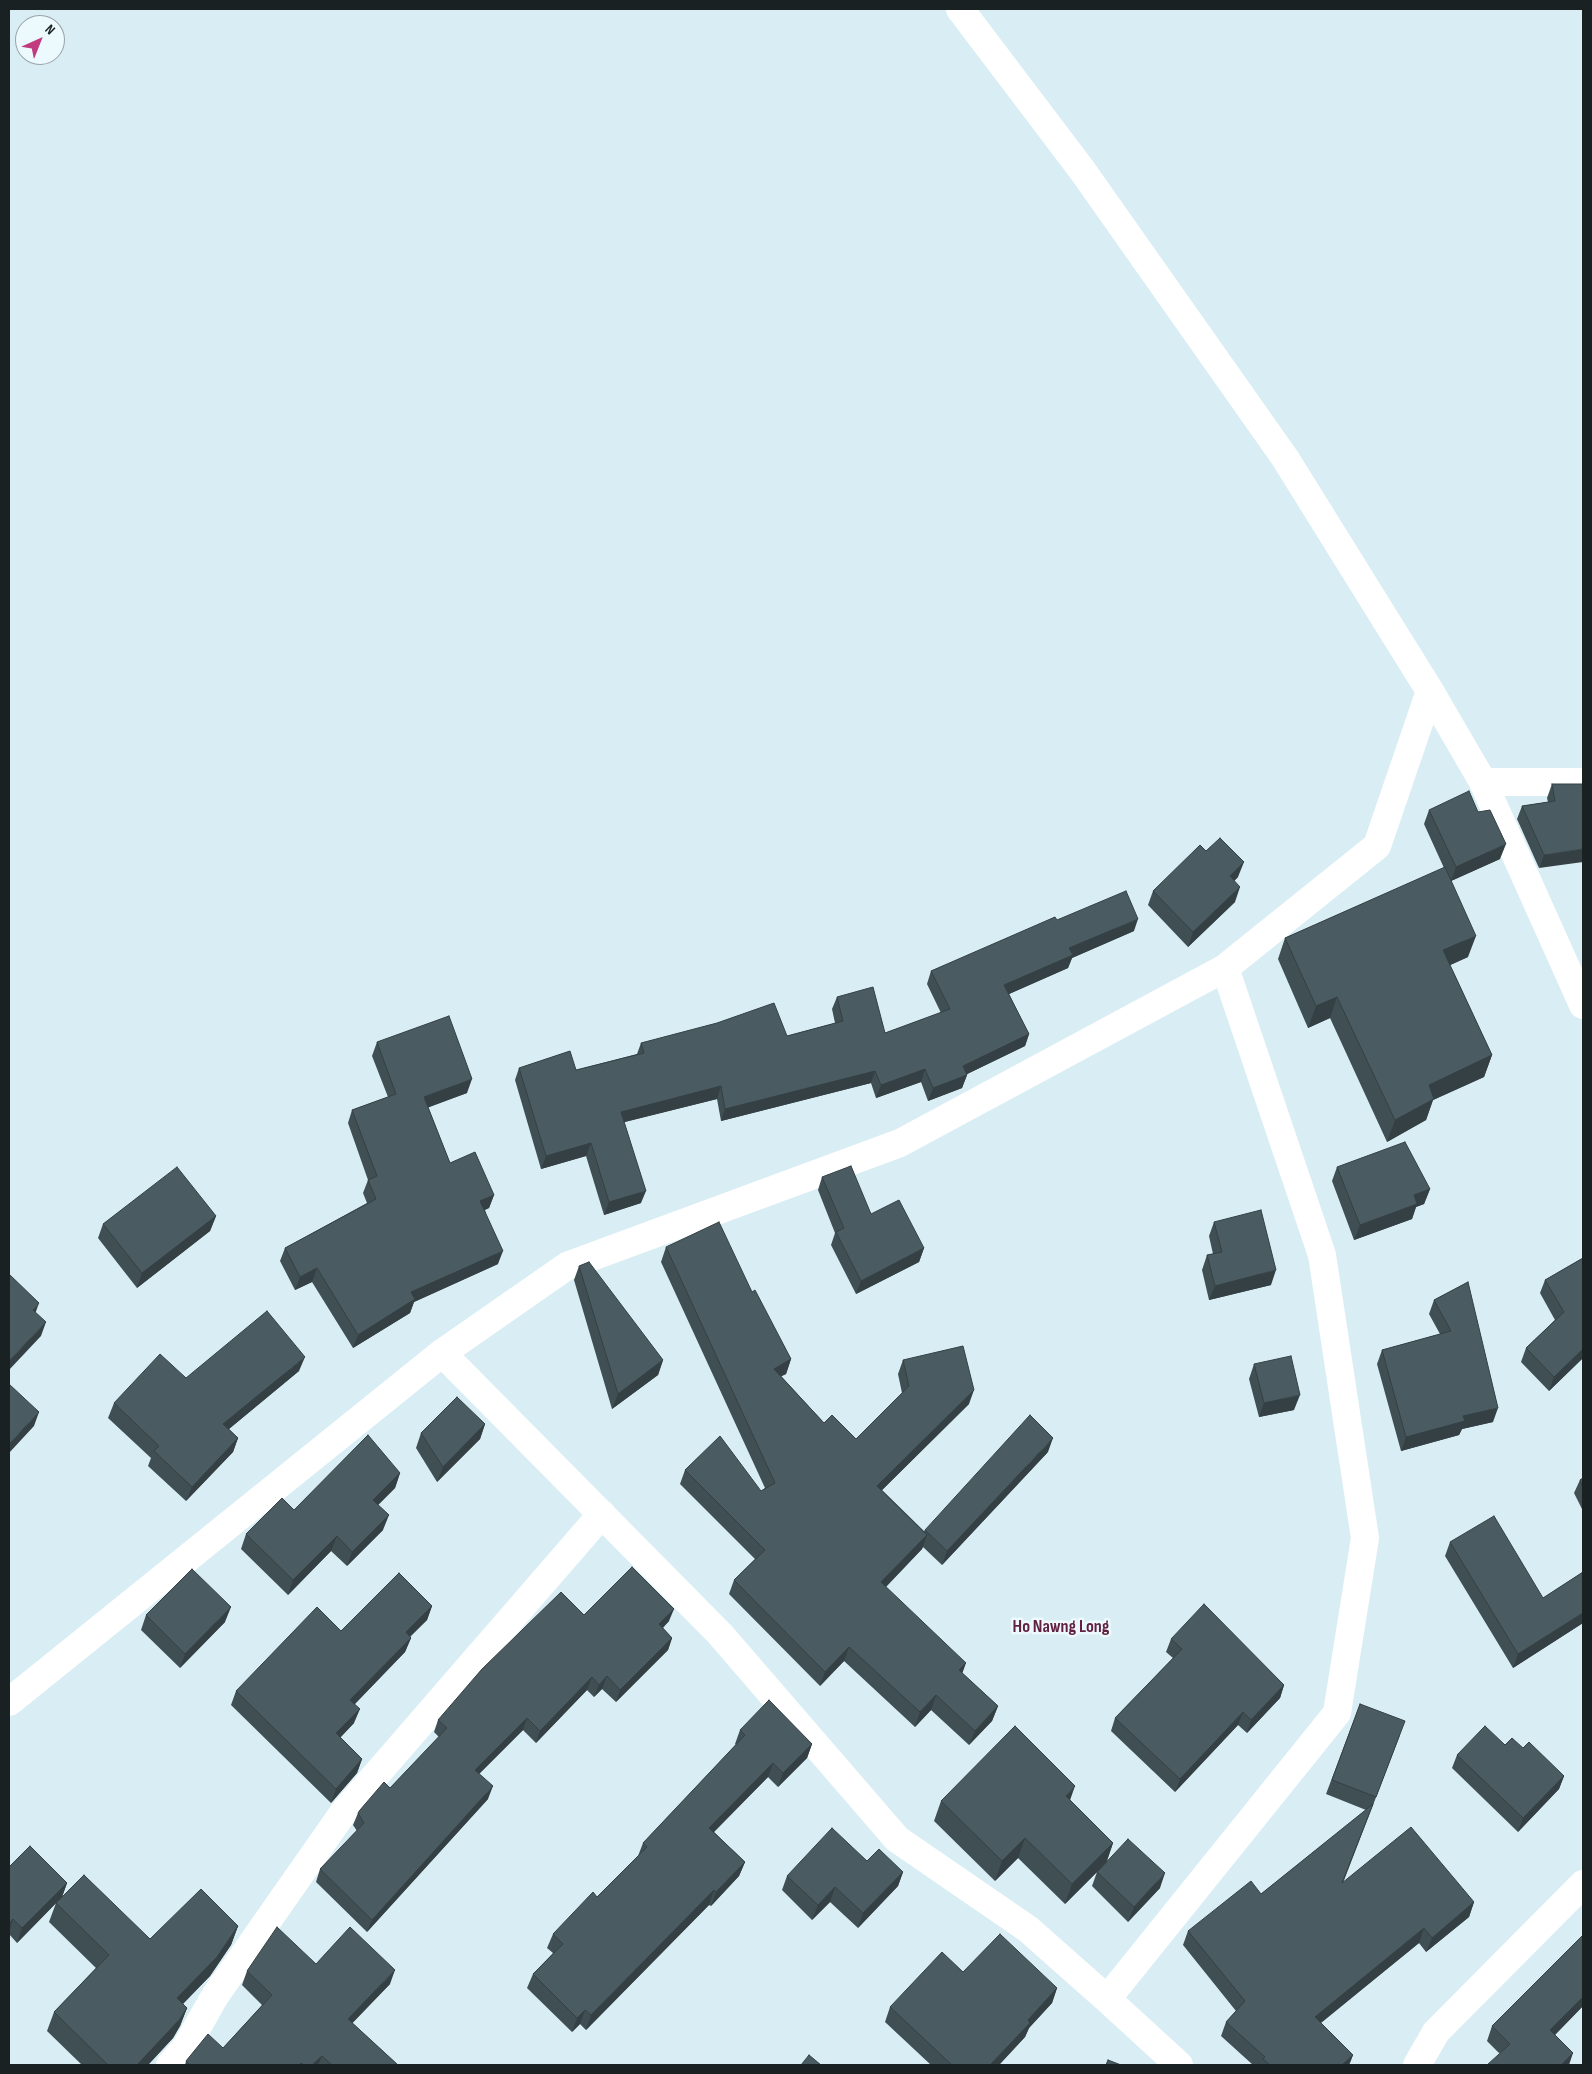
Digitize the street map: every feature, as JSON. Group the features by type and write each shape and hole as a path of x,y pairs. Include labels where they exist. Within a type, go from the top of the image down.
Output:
{"street":[{"path":"960,9 1082,170 1285,458 1430,691 1483,782 1583,1005"},
{"path":"9,1702 442,1353 567,1266 900,1143 1225,968 1376,846 1430,691"},
{"path":"1483,782 1583,782"},
{"path":"1107,1999 1337,1713 1365,1538 1322,1255 1225,968"},
{"path":"442,1353 720,1634 897,1839 1028,1929 1179,2065"},
{"path":"170,2065 186,2047 215,1996 343,1813 602,1514"},
{"path":"1417,2065 1436,2032 1583,1884"}],"building":[{"path":"1552,784 1583,784 1583,849 1544,855 1522,806 1555,801"},
{"path":"1469,791 1478,812 1490,810 1506,844 1456,867 1429,810"},
{"path":"1220,838 1244,862 1230,876 1240,887 1193,932 1153,891 1200,845 1206,851"},
{"path":"1445,867 1476,936 1443,950 1492,1055 1429,1085 1434,1099 1395,1120 1337,997 1316,1006 1285,938"},
{"path":"1126,891 1138,919 1069,948 1073,955 1004,985 1029,1034 963,1066 967,1075 933,1088 925,1069 881,1085 875,1071 725,1109 721,1086 621,1112 646,1191 609,1202 591,1143 546,1156 519,1068 570,1051 576,1070 644,1053 641,1043 717,1023 774,1003 787,1036 843,1021 837,997 873,987 885,1033 950,1009 931,971 1055,917 1057,920"},
{"path":"449,1016 472,1079 424,1097 450,1163 475,1152 494,1195 480,1201 503,1251 411,1292 415,1299 358,1335 317,1268 300,1277 285,1248 376,1199 368,1180 377,1176 352,1110 396,1094 377,1042"},
{"path":"1405,1142 1430,1189 1414,1195 1417,1204 1360,1225 1337,1167"},
{"path":"851,1166 871,1214 899,1200 924,1248 861,1281 836,1232 844,1228 822,1177"},
{"path":"177,1167 216,1216 142,1273 103,1224"},
{"path":"1261,1210 1276,1270 1215,1286 1207,1255 1222,1252 1214,1222"},
{"path":"719,1222 752,1292 755,1290 791,1359 774,1369 824,1423 832,1415 856,1439 909,1386 903,1360 963,1346 974,1390 877,1486 927,1535 881,1582 966,1663 959,1670 998,1706 975,1731 936,1695 920,1712 849,1647 825,1672 734,1580 765,1550 685,1470 720,1436 761,1491 775,1483 666,1247"},
{"path":"1583,1258 1583,1349 1554,1377 1526,1348 1564,1312 1545,1280"},
{"path":"589,1262 663,1360 618,1394 579,1266"},
{"path":"9,1274 39,1303 33,1310 46,1322 9,1361"},
{"path":"1468,1282 1498,1408 1463,1416 1465,1421 1406,1437 1382,1350 1451,1331 1434,1300"},
{"path":"267,1311 305,1357 223,1424 238,1438 192,1487 154,1451 159,1446 114,1403 160,1354 186,1378"},
{"path":"1291,1356 1300,1395 1264,1403 1254,1364"},
{"path":"9,1384 39,1412 9,1444"},
{"path":"457,1397 485,1424 443,1467 421,1433"},
{"path":"1030,1415 1053,1438 947,1551 925,1530"},
{"path":"368,1435 400,1473 373,1500 389,1515 352,1552 337,1536 293,1580 246,1534 282,1498 294,1510"},
{"path":"1494,1516 1543,1598 1583,1572 1583,1613 1518,1654 1450,1542"},
{"path":"632,1567 674,1609 659,1624 672,1638 620,1690 607,1676 599,1685 592,1677 540,1731 527,1718 475,1770 493,1786 372,1920 320,1869 364,1823 358,1813 360,1810 384,1782 390,1788 447,1728 438,1720 482,1669 561,1592 584,1615"},
{"path":"192,1569 231,1607 185,1654 146,1615"},
{"path":"399,1573 432,1606 406,1632 411,1638 350,1700 360,1709 336,1733 362,1759 336,1789 236,1691 317,1607 341,1631"},
{"path":"1204,1604 1284,1685 1251,1720 1243,1712 1180,1779 1115,1718 1182,1649 1171,1639"},
{"path":"769,1700 812,1744 783,1773 773,1763 709,1828 745,1862 716,1892 714,1890 591,2015 585,2010 577,2018 533,1974 563,1944 553,1934 593,1892 597,1897 647,1847 643,1843 745,1735 740,1730"},
{"path":"1360,1704 1405,1721 1376,1797 1332,1780"},
{"path":"1015,1726 1075,1786 1066,1796 1113,1843 1072,1884 1025,1838 1002,1861 941,1801"},
{"path":"1485,1726 1505,1745 1512,1738 1523,1748 1529,1742 1564,1776 1523,1818 1457,1755"},
{"path":"1373,1804 1342,1883 1411,1827 1474,1902 1432,1938 1424,1928 1315,2017 1353,2055 1342,2065 1270,2065 1263,2059 1265,2057 1226,2022 1245,2001 1188,1931 1251,1881 1261,1894"},
{"path":"832,1828 867,1861 879,1849 903,1872 863,1913 835,1887 818,1905 787,1876"},
{"path":"1128,1839 1165,1873 1134,1907 1097,1872"},
{"path":"30,1846 67,1883 22,1928 13,1919 9,1924 9,1867"},
{"path":"84,1875 150,1939 201,1889 238,1926 217,1957 177,1998 187,2008 180,2019 137,2065 108,2065 54,2012 109,1955 56,1903"},
{"path":"277,1927 316,1964 350,1927 395,1970 348,2019 398,2065 332,2065 322,2056 312,2065 301,2063 299,2065 190,2065 186,2061 208,2034 223,2048 272,1995 247,1971"},
{"path":"1000,1934 1057,1988 1028,2020 1030,2023 990,2065 952,2065 890,2007 942,1952 963,1972"},
{"path":"1583,1935 1583,1997 1550,2030 1573,2053 1561,2065 1487,2065 1510,2044 1492,2026"},
{"path":"809,2055 821,2065 801,2065"},
{"path":"1108,2060 1121,2065 1106,2065"}],"district":[{"name":"Ho Nawng Long","path":"1061,1627"}]}
